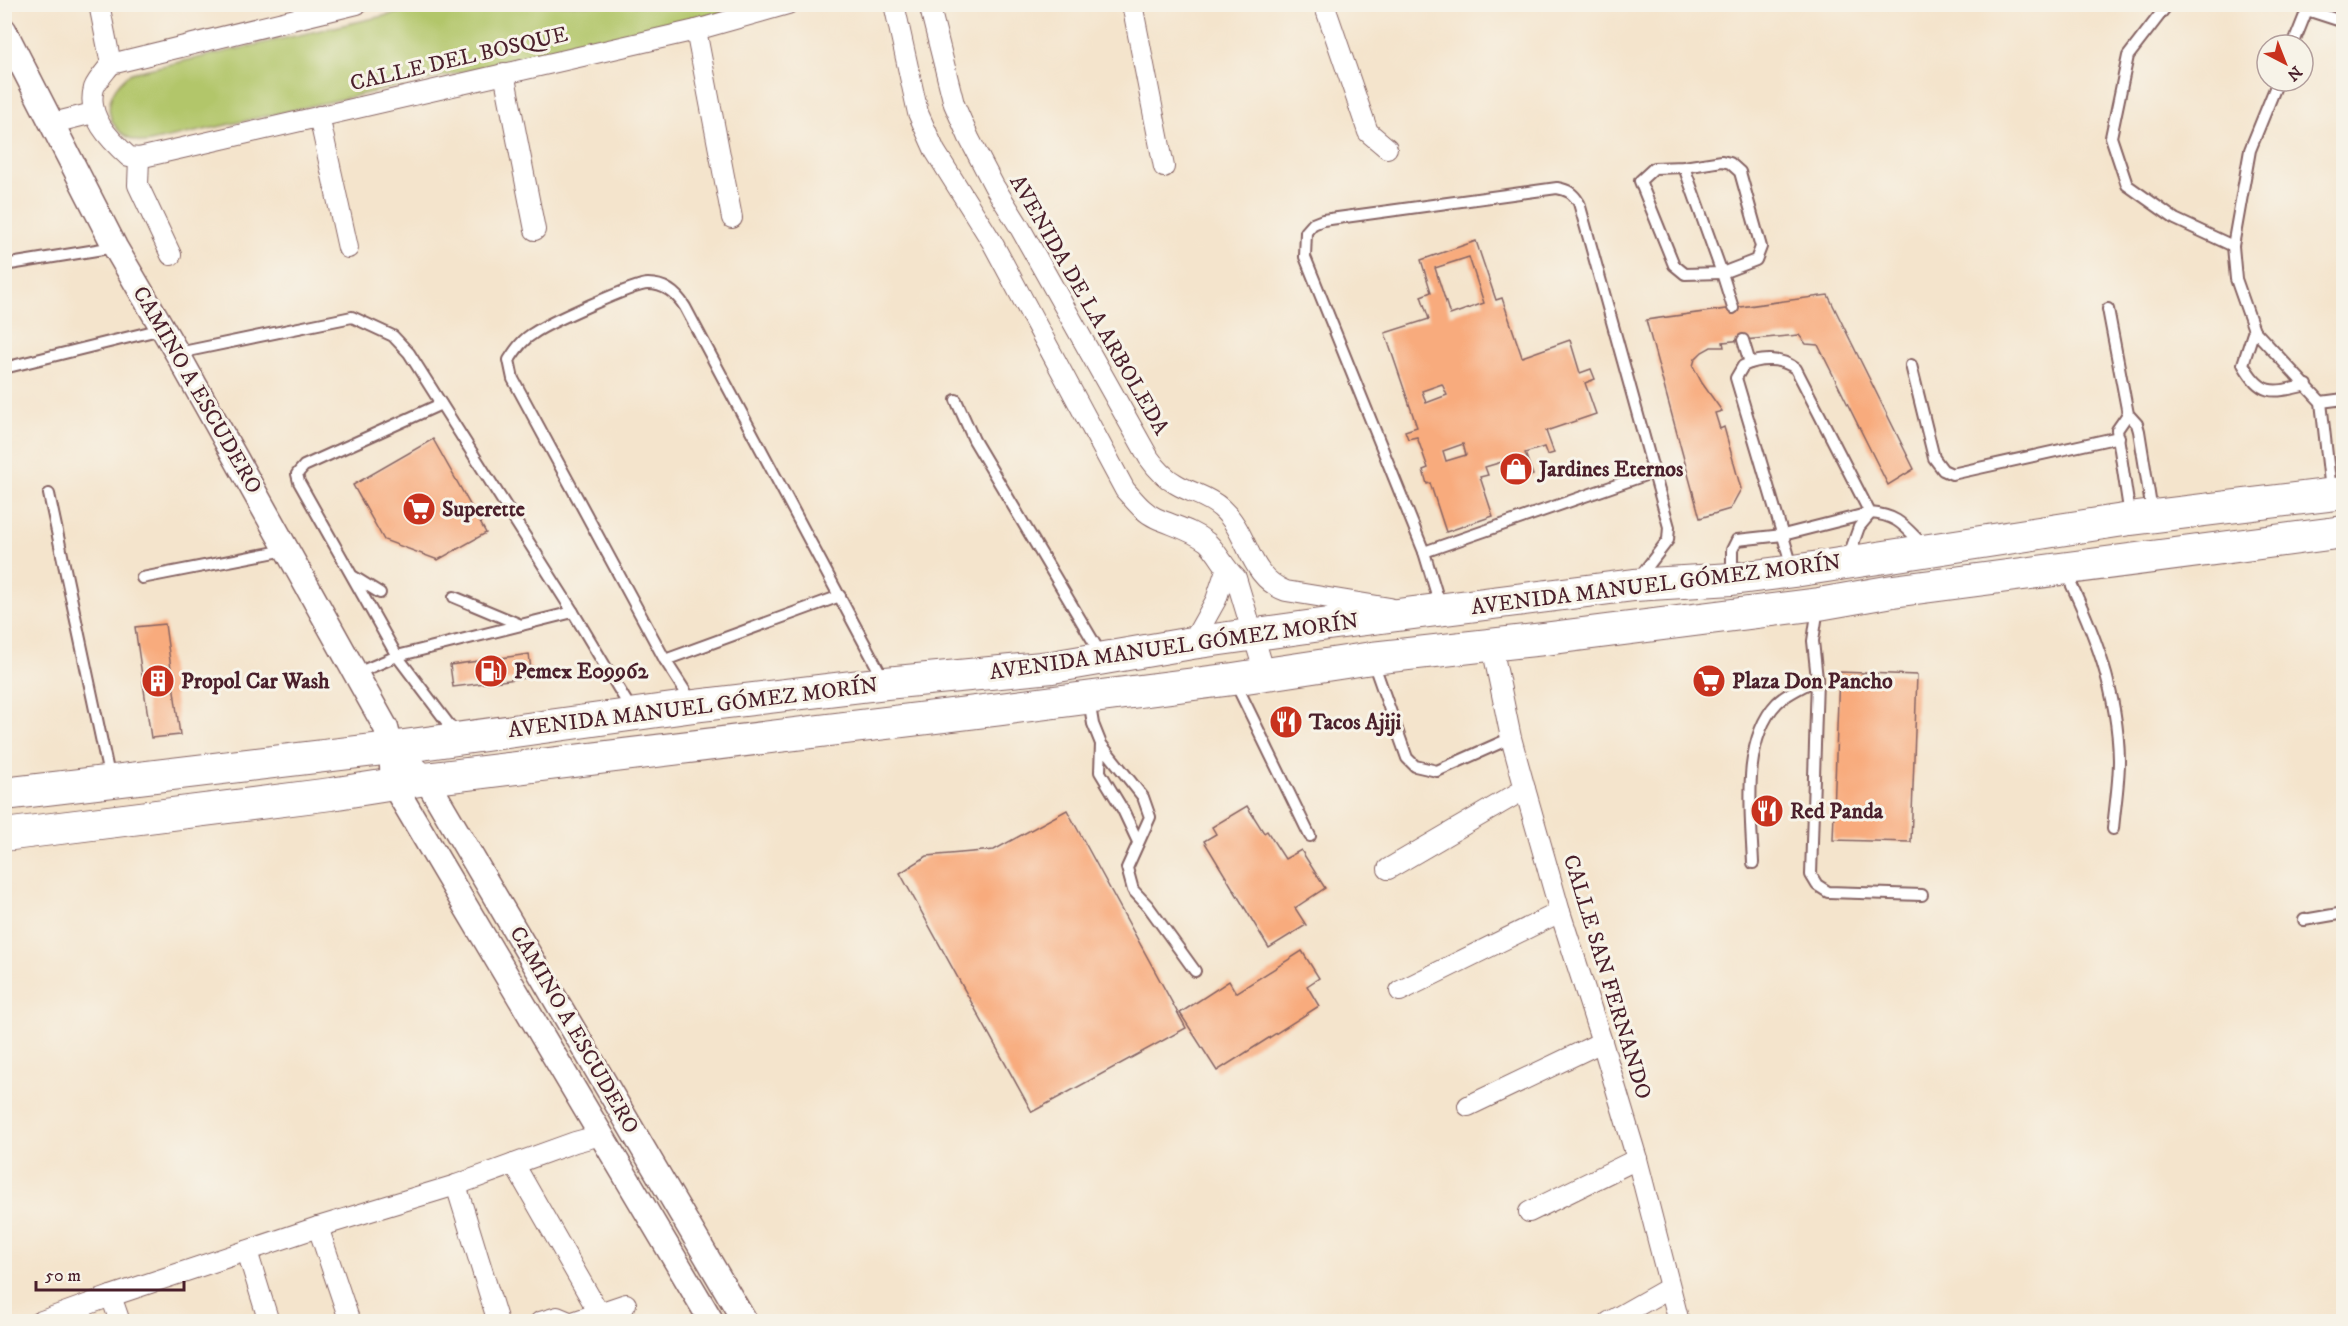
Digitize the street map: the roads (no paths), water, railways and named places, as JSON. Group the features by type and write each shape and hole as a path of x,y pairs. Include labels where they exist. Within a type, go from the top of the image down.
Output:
{"main road":[{"name":"AVENIDA MANUEL GÓMEZ MORÍN","path":"4,794 392,748 694,706 886,683 1052,668 1192,644 1427,611 1634,585 1732,579 1794,572 2141,519 2337,494"},
{"name":"AVENIDA MANUEL GÓMEZ MORÍN","path":"4,835 426,779 1233,679 1372,658 1492,646 1819,604 1893,591 2343,532"}],"street":[{"path":"99,4 111,64"},
{"path":"171,255 138,185 138,158 129,157 120,150 93,113 94,87 111,64 301,11 357,4"},
{"name":"CALLE DEL BOSQUE","path":"138,158 696,30 789,4"},
{"path":"894,4 918,113 935,151 974,217 992,242 1125,490 1142,509 1155,518 1191,531 1207,542 1217,552 1231,574 1264,674"},
{"name":"AVENIDA DE LA ARBOLEDA","path":"929,4 954,104 969,138 1131,428 1158,471 1176,484 1196,492 1221,507 1237,527 1261,575 1271,585"},
{"path":"1132,4 1164,167"},
{"path":"1324,4 1368,132 1387,148"},
{"name":"CAMINO A ESCUDERO","path":"4,30 116,247 386,728 392,748 393,784 712,1322"},
{"path":"696,30 732,218"},
{"path":"504,73 536,230"},
{"path":"53,123 93,113"},
{"path":"319,116 348,248"},
{"path":"974,217 1004,204"},
{"path":"1101,444 1131,428"},
{"path":"1231,574 1286,591 1427,611"},
{"path":"1192,644 1231,574"},
{"name":"CALLE SAN FERNANDO","path":"1492,646 1511,738 1525,789 1560,912 1637,1159 1679,1322"},
{"name":"CAMINO A ESCUDERO","path":"392,748 426,779 746,1322"},
{"path":"1388,869 1525,789"},
{"path":"1400,991 1560,912"},
{"path":"1468,1106 1602,1042"},
{"path":"46,1320 318,1227 456,1185 601,1135"},
{"path":"1529,1212 1637,1159"},
{"path":"514,1164 599,1313"},
{"path":"456,1185 498,1322"},
{"path":"318,1227 350,1322"},
{"path":"247,1251 269,1322"},
{"path":"1609,1322 1669,1288"},
{"path":"111,1296 120,1322"},
{"path":"540,1322 557,1317 571,1322 626,1304"}],"lane":[{"path":"2168,4 2128,57 2111,137 2127,185 2175,219 2233,246"},
{"path":"2294,4 2343,22"},
{"path":"2298,33 2307,10"},
{"path":"2273,93 2250,150 2233,246 2236,279 2254,330 2321,402 2337,494"},
{"path":"1722,161 1735,166 1740,172 1761,247 1760,253 1750,263 1722,273 1685,274 1677,270 1640,181 1654,168 1684,167 1722,161"},
{"path":"1684,167 1722,273 1732,308"},
{"path":"1427,611 1424,552 1305,257 1306,232 1313,224 1323,220 1557,188 1574,194 1579,203 1670,533 1668,540 1634,585"},
{"path":"4,265 116,247"},
{"path":"694,706 665,660 513,379 509,360 519,345 534,332 645,284 665,288 678,296 685,307 886,683"},
{"path":"2109,309 2128,414 2137,424 2139,431 2141,519"},
{"path":"177,353 352,316 393,336 409,353 573,612 634,715"},
{"path":"4,368 162,329"},
{"path":"2254,330 2243,363 2253,382 2275,392 2307,385"},
{"path":"1743,340 1750,363"},
{"path":"1794,572 1736,378 1743,366 1766,359 1786,363 1796,369 1870,513"},
{"path":"1911,365 1934,458 1943,470 1952,474 2119,437"},
{"path":"2321,402 2343,399"},
{"path":"956,400 974,440 1104,659"},
{"path":"441,404 304,466 297,474 298,482 397,656 460,739"},
{"path":"2128,414 2117,430 2141,519"},
{"path":"1424,552 1654,472"},
{"path":"49,494 110,780"},
{"path":"1846,563 1859,527 1870,513"},
{"path":"1732,579 1732,550 1737,540 1784,535 1870,513 1887,514 1897,520 1930,551"},
{"path":"142,578 286,549"},
{"path":"2064,568 2086,614 2108,679 2115,710 2119,761 2113,829"},
{"path":"352,576 380,593"},
{"path":"665,660 840,596"},
{"path":"454,597 521,625"},
{"path":"1819,604 1813,641 1817,679 1811,875 1817,885 1828,892 1922,895"},
{"path":"355,674 397,656 573,612"},
{"path":"1372,658 1407,758 1415,766 1437,771 1511,738"},
{"path":"1233,679 1310,836"},
{"path":"1753,863 1750,781 1761,723 1779,701 1817,679"},
{"path":"1088,697 1093,723 1101,744 1143,797 1150,817 1127,868 1133,890 1148,906 1195,971"},
{"path":"1101,744 1100,772 1123,810 1138,842"},
{"path":"2304,920 2343,913"}],"place":[{"name":"Jardines Eternos","path":"1516,469"},
{"name":"Superette","path":"419,509"},
{"name":"Pemex E09962","path":"491,671"},
{"name":"Propol Car Wash","path":"158,681"},
{"name":"Plaza Don Pancho","path":"1709,681"},
{"name":"Tacos Ajiji","path":"1286,722"},
{"name":"Red Panda","path":"1767,811"}]}
